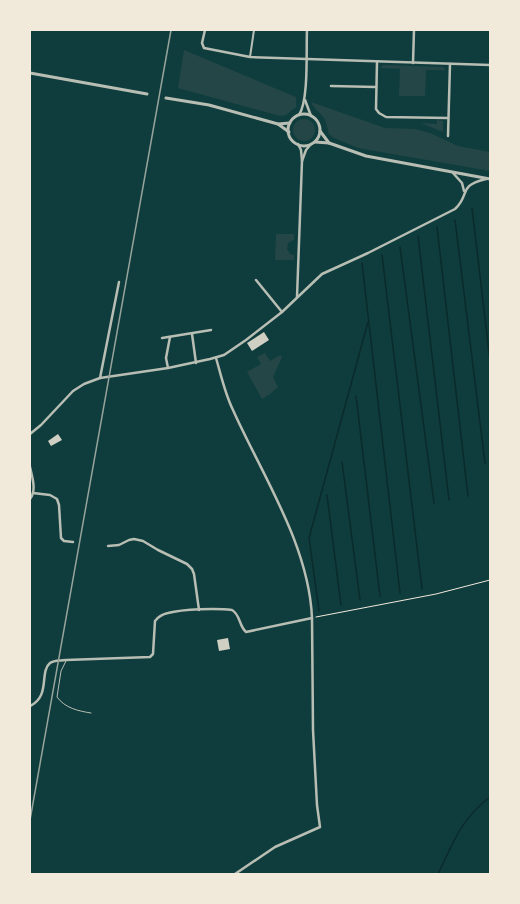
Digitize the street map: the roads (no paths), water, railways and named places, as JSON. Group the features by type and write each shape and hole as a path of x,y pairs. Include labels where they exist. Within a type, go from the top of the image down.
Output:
{"street":[{"path":"205,30 202,43 204,48 250,57 490,65"},
{"path":"250,57 254,30"},
{"path":"288,132 290,123 299,115 302,109 305,97 307,30"},
{"path":"413,63 414,30"},
{"path":"377,62 376,109 382,115 448,118"},
{"path":"448,136 450,64"},
{"path":"30,73 147,94"},
{"path":"331,86 376,87"},
{"path":"305,97 311,116"},
{"path":"166,98 209,106 278,124 290,123"},
{"path":"299,115 307,114 318,122 320,131 329,143"},
{"path":"278,124 288,132 292,139 298,144 304,146 315,142 329,143 366,156 488,179"},
{"path":"315,142 320,131"},
{"path":"297,297 302,161 301,150 298,144"},
{"path":"302,161 310,144"},
{"path":"453,173 462,183 464,192"},
{"path":"30,434 41,425 73,391 80,386 100,378 168,368 216,358 236,347 282,312 322,274 368,253 455,209 462,199 464,192 471,184 488,179"},
{"path":"256,280 282,312"},
{"path":"100,378 119,282"},
{"path":"162,338 211,330"},
{"path":"192,334 196,363"},
{"path":"168,368 166,358 170,337"},
{"path":"216,358 233,411 281,510 293,539 309,587 312,618 314,754 320,827 271,849 235,874"},
{"path":"30,467 34,487 30,499"},
{"path":"33,493 50,495 57,499 59,505 61,538 64,541 73,542"},
{"path":"108,546 119,545 134,539 143,541 187,564 192,569 194,574 200,610"},
{"path":"30,706 40,698 48,666 53,662 66,660 150,658 153,654 155,621 157,618 168,612 226,609 235,611 241,626 246,632 312,618"}],"lane":[{"path":"66,660 61,671 57,697 60,701 75,710 90,713"}],"waterway":[{"path":"472,208 490,361"},
{"path":"455,220 485,463"},
{"path":"437,227 468,496"},
{"path":"418,236 449,500"},
{"path":"400,247 434,503"},
{"path":"382,255 422,589"},
{"path":"362,263 400,593"},
{"path":"319,611 309,538 368,322"},
{"path":"356,396 380,596"},
{"path":"342,462 360,600"},
{"path":"327,495 341,605"},
{"path":"438,874 453,842 465,823 480,805 490,797"}],"railway":[{"path":"30,820 171,30"}]}
